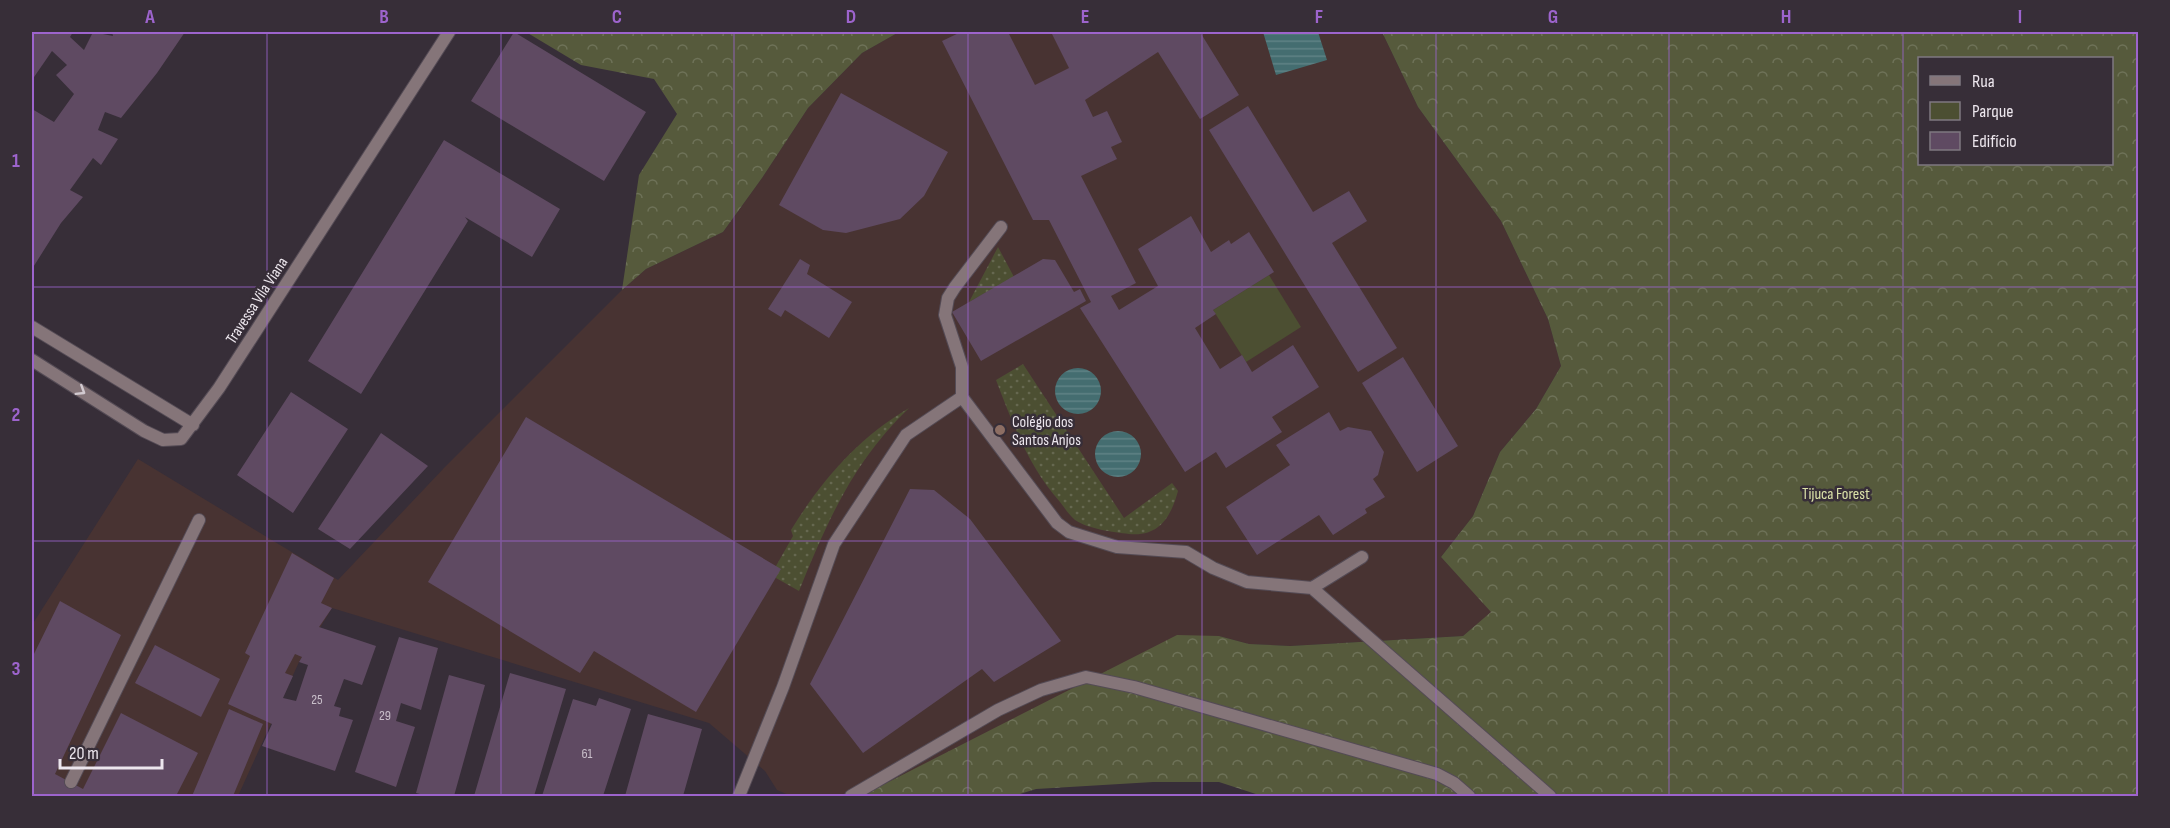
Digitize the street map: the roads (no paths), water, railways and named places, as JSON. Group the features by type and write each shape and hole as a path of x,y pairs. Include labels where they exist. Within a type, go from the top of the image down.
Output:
{"street":[{"name":"Travessa Vila Viana","path":"32,360 163,440 181,439 193,425 449,32"},
{"path":"1001,227 948,298 945,315 962,366 962,397 1058,523 1069,532 1117,547 1186,552 1213,568 1247,582 1312,588 1550,796"},
{"path":"32,327 193,425"},
{"path":"739,796 783,687 834,544 906,435 962,397"},
{"path":"71,783 199,520"},
{"path":"1312,588 1362,557"},
{"path":"851,796 998,710 1041,690 1086,677 1134,687 1437,774 1454,783 1469,796"}],"place":[{"name":"Colégio dos Santos Anjos","path":"1000,430"}],"park label":[{"name":"Tijuca Forest","path":"1836,493"}]}
